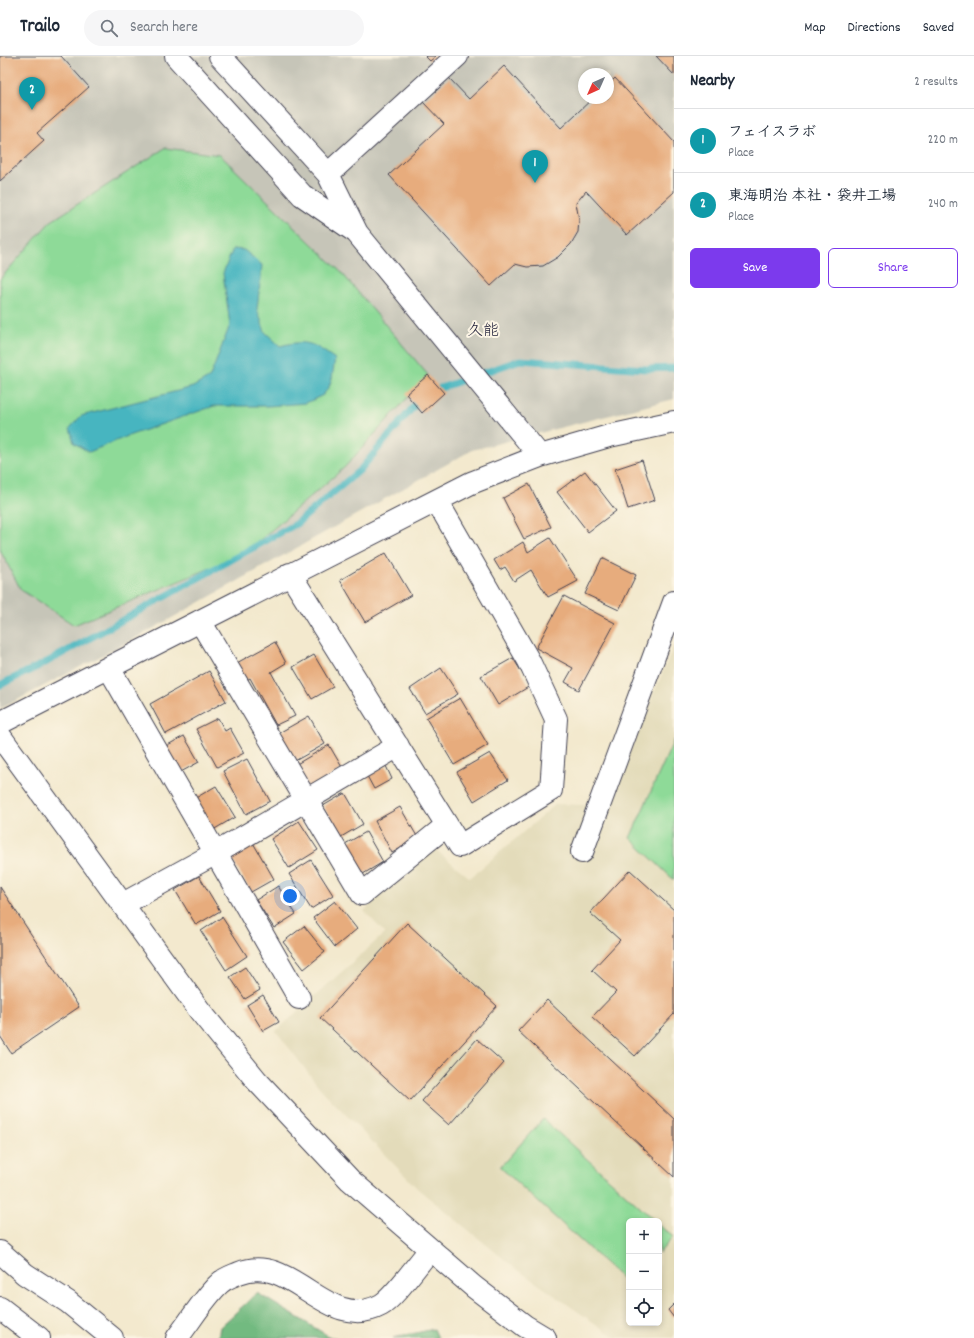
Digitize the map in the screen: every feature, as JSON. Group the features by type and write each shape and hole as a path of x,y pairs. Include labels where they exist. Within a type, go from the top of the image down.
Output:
{"street":[{"path":"176,56 302,195 357,233"},
{"path":"220,56 328,174 357,233 540,456"},
{"path":"328,174 457,56"},
{"path":"0,723 471,483 540,456 609,436 674,422"},
{"path":"290,574 460,846 552,790 556,719 529,660 437,501"},
{"path":"582,852 674,602"},
{"path":"200,621 362,894 447,825"},
{"path":"108,668 299,998"},
{"path":"0,736 124,904 200,1011 257,1082 350,1180 474,1287 525,1326 545,1338"},
{"path":"124,904 216,853 398,746"},
{"path":"177,1338 219,1283 243,1271 261,1269 276,1273 291,1280 330,1305 348,1312 367,1311 383,1304 430,1250"},
{"path":"0,1252 25,1274 68,1302 107,1336"},
{"path":"0,1308 38,1338"}],"shaded area":[{"path":"0,56 674,56 674,399 472,450 143,634 0,709"},
{"path":"674,645 674,1338 616,1338 515,1268 418,1189 320,1088 276,1031 385,933 364,911 430,845 470,878 556,804 607,806"}],"green space":[{"path":"165,148 220,155 341,272 428,375 345,467 252,547 227,561 74,625 21,590 0,550 0,279 50,222"},
{"path":"674,740 674,880 630,838"},
{"path":"543,1119 652,1218 626,1218 626,1282 500,1167"},
{"path":"662,1228 673,1237 662,1250"},
{"path":"257,1293 330,1337 336,1338 218,1338 220,1327"},
{"path":"434,1329 438,1338 393,1338"}],"water":[{"path":"233,249 244,250 262,265 257,309 265,332 280,346 297,343 309,344 321,349 335,359 329,387 323,395 306,403 268,406 214,406 128,436 89,452 74,443 70,428 81,416 193,387 210,377 230,325 223,273"}],"building":[{"path":"0,56 61,56 89,87 37,133 44,141 0,181"},
{"path":"425,56 436,56 430,61"},
{"path":"656,56 674,56 674,75"},
{"path":"504,66 561,128 587,104 614,104 615,78 674,142 674,192 627,235 586,191 576,203 579,220 578,232 571,244 558,257 543,266 527,267 515,264 491,286 389,175 444,124 423,102 449,78 469,99"},
{"path":"428,375 444,393 422,413 406,394"},
{"path":"642,460 655,500 628,509 615,469"},
{"path":"585,471 616,511 588,532 557,492"},
{"path":"529,484 551,527 524,539 503,498"},
{"path":"550,538 578,581 548,597 531,570 514,581 505,567 500,570 494,560 523,542 528,552"},
{"path":"386,553 411,595 365,622 340,580"},
{"path":"602,558 636,575 619,610 585,594"},
{"path":"564,596 615,623 579,690 565,682 573,668 536,648"},
{"path":"275,642 286,663 271,672 295,716 276,725 250,678 242,683 233,665"},
{"path":"314,655 333,687 312,699 293,667"},
{"path":"513,658 530,686 498,705 481,676"},
{"path":"441,668 458,694 425,713 410,689"},
{"path":"209,671 226,701 166,734 150,704"},
{"path":"460,698 488,745 454,765 426,718"},
{"path":"309,716 325,744 293,762 277,734"},
{"path":"218,718 225,731 230,728 244,753 217,767 196,729"},
{"path":"184,736 199,762 179,773 164,747"},
{"path":"329,745 343,769 309,789 295,765"},
{"path":"490,753 508,780 474,801 457,772"},
{"path":"247,759 270,801 246,814 223,771"},
{"path":"386,766 392,779 374,789 367,776"},
{"path":"216,786 235,817 213,830 194,799"},
{"path":"345,793 363,824 341,837 323,806"},
{"path":"400,807 418,838 392,853 375,821"},
{"path":"299,821 318,850 289,868 271,839"},
{"path":"366,832 383,862 363,874 345,844"},
{"path":"252,841 274,879 251,892 229,854"},
{"path":"311,860 333,895 311,909 289,874"},
{"path":"630,870 674,910 674,1014 635,1056 592,1017 616,992 592,970 620,940 590,913"},
{"path":"199,876 220,911 196,925 175,890"},
{"path":"278,886 296,914 274,928 256,900"},
{"path":"0,887 79,1007 11,1053 0,1036"},
{"path":"335,901 357,929 335,947 313,918"},
{"path":"222,917 247,956 226,970 201,931"},
{"path":"407,923 497,1006 410,1101 320,1018"},
{"path":"304,926 325,952 304,969 283,942"},
{"path":"245,967 260,990 245,999 230,977"},
{"path":"263,995 279,1022 263,1031 247,1005"},
{"path":"547,1000 674,1119 674,1177 518,1031"},
{"path":"477,1039 504,1063 449,1125 422,1101"},
{"path":"674,1304 674,1318 668,1310"}],"waterway":[{"path":"432,391 520,360 646,369 674,368"},
{"path":"0,685 47,662 296,524 360,470 420,399"}],"place":[{"name":"東海明治 本社・袋井工場","path":"32,110"},
{"name":"フェイスラボ","path":"535,183"}],"district":[{"name":"久能","path":"483,331"}]}
